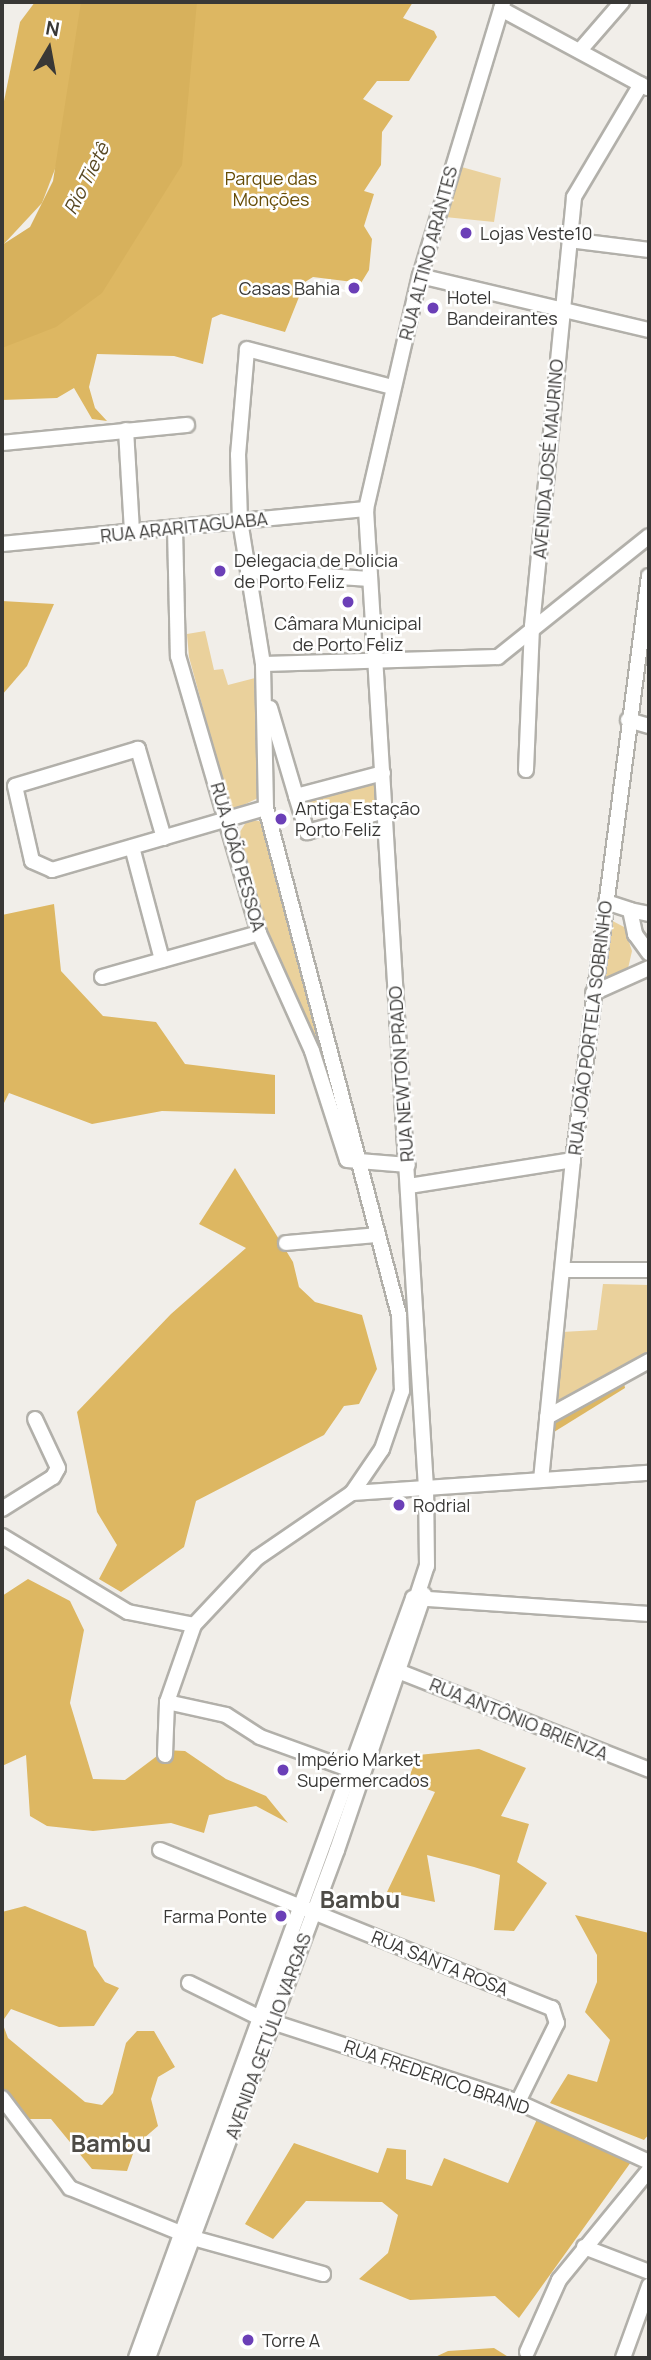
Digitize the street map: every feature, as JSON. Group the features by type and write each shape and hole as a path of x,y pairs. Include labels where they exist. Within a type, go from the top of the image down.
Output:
{"street":[{"path":"582,48 622,2"},
{"path":"502,5 645,86"},
{"name":"RUA ALTINO ARANTES","path":"367,579 366,509 392,387 420,276 502,5"},
{"name":"AVENIDA JOSÉ MAURINO","path":"526,770 532,626 569,240 580,181 645,86"},
{"path":"569,240 649,250"},
{"path":"420,276 562,306 649,330"},
{"path":"392,387 247,349 240,522 263,664 266,808 394,1296 404,1370 421,1404"},
{"path":"2,443 187,425"},
{"path":"125,430 132,532"},
{"name":"RUA ARARITAGUABA","path":"2,544 366,509"},
{"name":"RUA JOÃO PESSOA","path":"175,528 178,656 228,819 259,933 312,1051 346,1160 360,1165"},
{"path":"498,657 532,626 649,536"},
{"path":"248,571 367,579"},
{"name":"RUA JOÃO PORTELA SOBRINHO","path":"541,1480 573,1160 628,720 649,576"},
{"name":"RUA NEWTON PRADO","path":"367,579 383,773 426,1489"},
{"path":"263,664 374,659 531,658"},
{"path":"264,690 307,832 385,811"},
{"path":"628,720 649,726"},
{"path":"164,838 138,749 15,786 32,861 51,870 164,838 266,808"},
{"path":"296,796 383,773"},
{"path":"132,847 162,960"},
{"path":"606,902 649,914"},
{"path":"629,910 638,964 631,976"},
{"path":"102,977 259,933"},
{"path":"635,934 649,953"},
{"path":"593,993 649,968"},
{"path":"409,1186 573,1160"},
{"path":"360,1165 408,1165"},
{"path":"286,1243 378,1235"},
{"path":"563,1270 649,1270"},
{"path":"394,1296 416,1293"},
{"path":"547,1417 649,1361"},
{"path":"165,1755 167,1702 194,1625 257,1558 352,1493 390,1431 404,1370"},
{"path":"2,1509 54,1477 58,1468 35,1419"},
{"path":"352,1493 649,1473"},
{"name":"AVENIDA GETÚLIO VARGAS","path":"136,2358 223,2141 332,1848 393,1670 427,1566 426,1489"},
{"path":"2,1536 128,1612 194,1625"},
{"path":"418,1595 649,1614"},
{"name":"RUA ANTÔNIO BRIENZA","path":"393,1670 649,1770"},
{"path":"167,1702 226,1715 260,1737 358,1772"},
{"name":"RUA SANTA ROSA","path":"160,1850 551,2008 557,2022 518,2102"},
{"name":"RUA FREDERICO BRAND","path":"189,1983 266,2020 518,2102 649,2169"},
{"path":"2,2098 70,2188 187,2236 323,2274"},
{"path":"527,2352 545,2304 583,2247 649,2169"},
{"name":"AVENIDA GETÚLIO VARGAS","path":"148,2358 187,2236"},
{"path":"583,2247 649,2272"},
{"path":"623,2358 649,2286"}],"shaded area":[{"path":"458,166 501,178 494,222 445,217"},
{"path":"205,631 214,670 223,669 228,685 259,677 258,798 231,811 189,657 187,634"},
{"path":"375,782 376,807 304,809 303,785"},
{"path":"248,819 264,822 354,1153 264,931 238,835"},
{"path":"607,918 624,927 632,951 627,973 603,985"},
{"path":"603,1284 649,1285 649,1354 553,1405 562,1332 597,1330"}],"green space":[{"path":"35,2 85,2 68,135 42,203 2,246 2,111 20,22"},
{"name":"Parque das Monções","path":"196,2 413,2 403,18 434,31 437,37 409,81 377,81 363,99 393,116 382,132 381,165 364,191 374,194 364,226 372,239 369,270 361,283 313,277 305,282 285,332 221,314 212,318 203,364 174,356 97,354 89,387 95,408 107,421 92,419 74,388 57,398 2,400 2,310"},
{"path":"2,601 54,604 27,666 2,695"},
{"path":"54,904 61,971 103,1016 156,1022 185,1064 275,1075 275,1114 162,1111 92,1124 9,1093 2,1107 2,915"},
{"path":"235,1168 293,1262 299,1287 315,1302 362,1315 377,1369 359,1404 344,1406 324,1435 196,1501 184,1547 121,1592 99,1579 117,1545 97,1512 77,1412 171,1314 246,1248 199,1224"},
{"path":"623,1377 625,1388 554,1432 554,1416"},
{"path":"28,1579 70,1601 84,1630 70,1703 93,1779 125,1780 165,1750 185,1751 226,1779 266,1796 288,1823 256,1806 209,1815 204,1833 171,1823 93,1831 47,1826 30,1816 26,1755 2,1766 2,1596"},
{"path":"479,1749 526,1768 501,1816 529,1824 517,1862 547,1883 514,1931 494,1930 500,1875 474,1867 427,1855 435,1902 387,1892 435,1792 407,1782 418,1755"},
{"path":"25,1906 86,1931 94,1966 105,1982 119,1988 94,2026 59,2027 11,2009 2,2022 2,1912"},
{"path":"575,1915 649,1933 649,2134 644,2140 550,2103 568,2074 597,2082 610,2040 585,2012 597,1982 597,1955"},
{"path":"2,2022 8,2038 85,2102 102,2105 113,2093 126,2043 137,2031 154,2031 175,2067 158,2077 151,2099 158,2126 136,2145 127,2171 92,2169 51,2119 24,2119 2,2098"},
{"path":"538,2117 631,2162 519,2318 495,2296 410,2300 359,2279 388,2253 398,2215 382,2202 306,2201 273,2239 245,2224 294,2143 378,2173 387,2148 406,2150 406,2179 432,2186 444,2158 508,2183"},
{"path":"494,2348 510,2358 433,2358 448,2351"}],"water":[{"name":"Rio Tietê","path":"81,2 197,2 182,165 102,293 56,327 2,348 2,245 30,227 53,181"}],"place":[{"name":"Lojas Veste10","path":"466,233"},
{"name":"Casas Bahia","path":"354,288"},
{"name":"Hotel Bandeirantes","path":"433,308"},
{"name":"Delegacia de Policia de Porto Feliz","path":"220,571"},
{"name":"Câmara Municipal de Porto Feliz","path":"348,602"},
{"name":"Antiga Estação Porto Feliz","path":"281,819"},
{"name":"Rodrial","path":"399,1505"},
{"name":"Império Market Supermercados","path":"283,1770"},
{"name":"Farma Ponte","path":"281,1916"},
{"name":"Torre A","path":"248,2340"}],"district":[{"name":"Bambu","path":"360,1899"},
{"name":"Bambu","path":"111,2143"}]}
